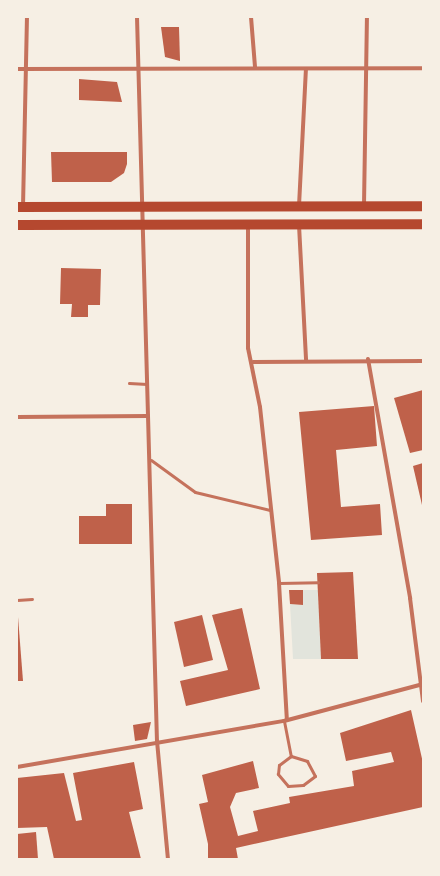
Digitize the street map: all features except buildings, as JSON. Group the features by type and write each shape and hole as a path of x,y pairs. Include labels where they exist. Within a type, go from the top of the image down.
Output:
{"main road":[{"path":"20,207 423,206"},
{"path":"17,225 423,224"}],"street":[{"path":"20,207 27,17"},
{"path":"137,17 141,207 148,416 151,460 158,741 168,859"},
{"path":"251,17 255,67"},
{"path":"364,206 367,17"},
{"path":"17,68 423,68"},
{"path":"299,206 306,69"},
{"path":"248,225 248,348 253,362 278,584 285,721"},
{"path":"298,225 306,360"},
{"path":"253,362 368,359 423,361"},
{"path":"368,359 410,598 423,700"},
{"path":"17,417 148,416"},
{"path":"17,767 158,741 285,721 422,685"}],"lane":[{"path":"129,383 147,384"},
{"path":"151,460 195,492 270,510"},
{"path":"278,584 318,582"},
{"path":"17,600 32,599"},
{"path":"285,721 291,756"},
{"path":"291,756 307,761 315,776 303,785 288,786 278,774 279,764 291,756"}],"shaded area":[{"path":"303,590 318,590 321,659 293,659 290,604 303,605"}]}
